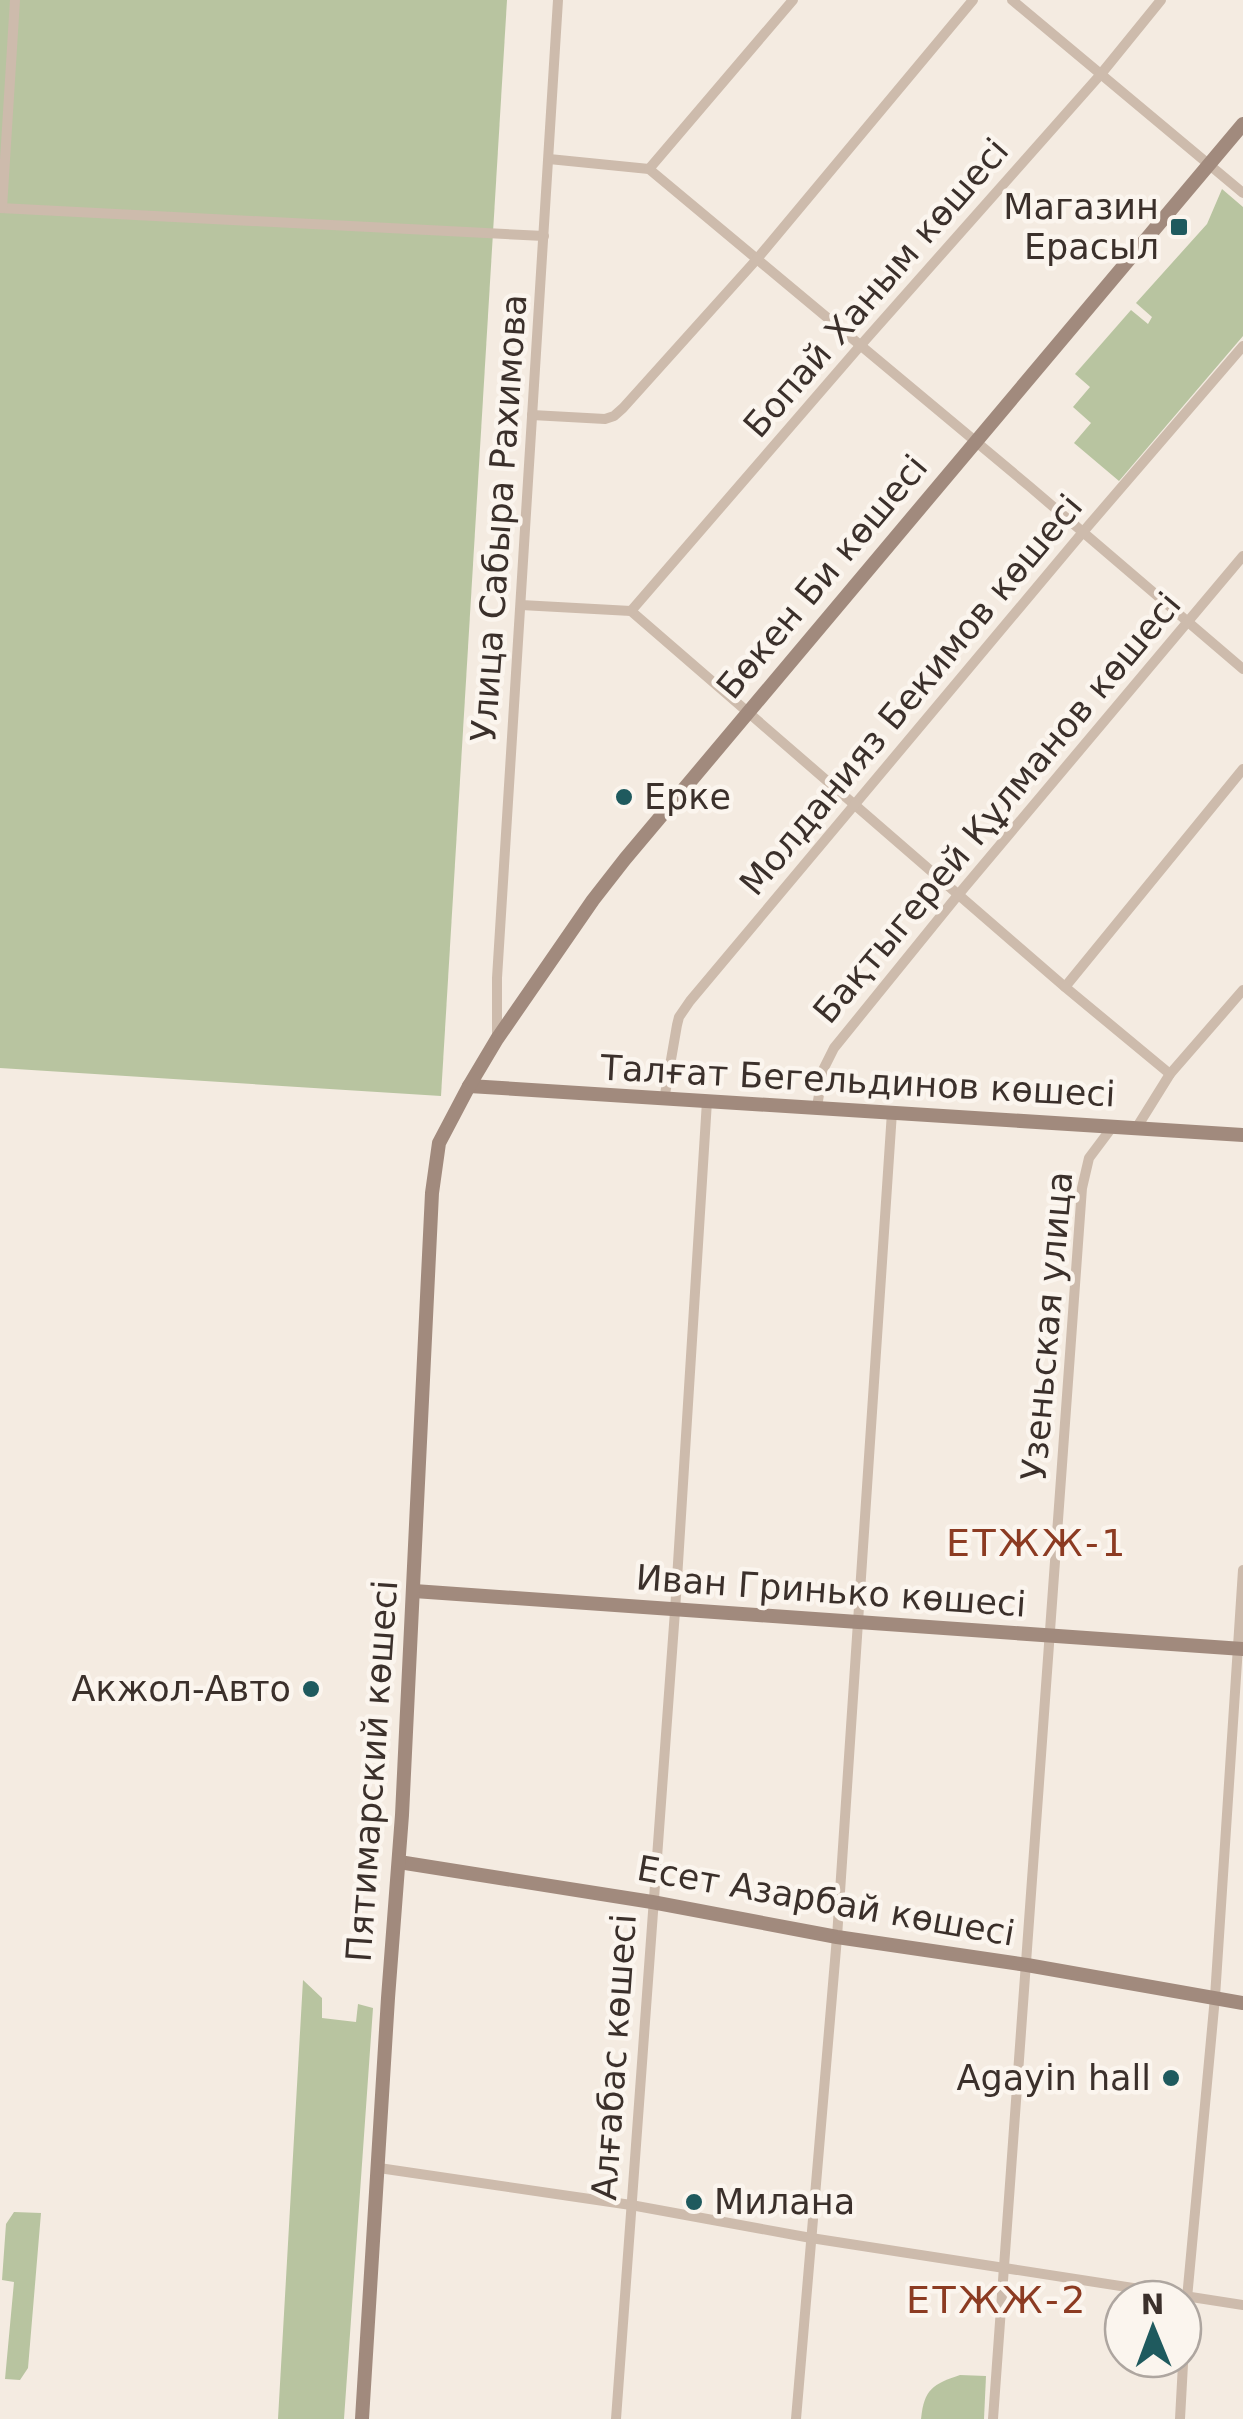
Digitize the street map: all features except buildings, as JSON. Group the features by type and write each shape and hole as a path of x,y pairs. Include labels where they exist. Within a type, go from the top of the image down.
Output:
{"street":[{"path":"15,0 1,208 544,236"},
{"name":"Улица Сабыра Рахимова","path":"497,1039 558,0"},
{"path":"649,169 793,0"},
{"path":"532,415 594,420 614,416 757,259 973,0"},
{"path":"1012,0 1243,193"},
{"name":"Бопай Ханым көшесі","path":"631,611 1101,74 1161,0"},
{"name":"Бөкен Би көшесі","path":"469,1086 593,900 1243,124"},
{"path":"549,159 649,169 1243,670"},
{"name":"Молданияз Бекимов көшесі","path":"664,1100 676,1025 684,1010 1243,346"},
{"name":"Бақтыгерей Құлманов көшесі","path":"818,1107 823,1070 830,1053 1243,556"},
{"path":"521,605 631,611 1170,1074"},
{"path":"1066,987 1243,770"},
{"path":"1137,1127 1170,1074 1243,990"},
{"name":"Талғат Бегельдинов көшесі","path":"469,1086 1243,1135"},
{"name":"Пятимарский көшесі","path":"362,2419 399,1862 432,1193 437,1151 469,1086"},
{"name":"Алғабас көшесі","path":"616,2419 675,1611 707,1101"},
{"path":"796,2419 837,1937 892,1112"},
{"name":"Узеньская улица","path":"993,2419 1082,1188 1089,1158 1113,1126"},
{"path":"1189,2279 1215,1997 1243,1570"},
{"name":"Иван Гринько көшесі","path":"414,1592 1240,1649"},
{"name":"Есет Азарбай көшесі","path":"399,1862 1243,2003"},
{"path":"378,2168 632,2205 1103,2284"},
{"path":"1203,2299 1243,2305"},
{"path":"1180,2419 1182,2379"}],"green space":[{"path":"0,0 507,0 441,1096 0,1068"},
{"path":"1222,189 1243,207 1243,336 1119,481 1074,443 1091,423 1073,407 1090,387 1075,374 1131,310 1148,324 1152,317 1136,303 1207,224"},
{"path":"303,1980 322,1998 322,2018 356,2022 358,2004 373,2008 344,2419 278,2419"},
{"path":"14,2212 41,2213 28,2368 20,2380 5,2379 14,2282 2,2280 6,2224"},
{"path":"960,2375 986,2376 984,2419 921,2419 932,2389"}],"place":[{"name":"Магазин Ерасыл","path":"1179,227"},
{"name":"Ерке","path":"624,797"},
{"name":"Акжол-Авто","path":"311,1689"},
{"name":"Agayin hall","path":"1171,2078"},
{"name":"Милана","path":"694,2202"}],"district":[{"name":"ЕТЖЖ-1","path":"1037,1543"},
{"name":"ЕТЖЖ-2","path":"997,2300"}]}
